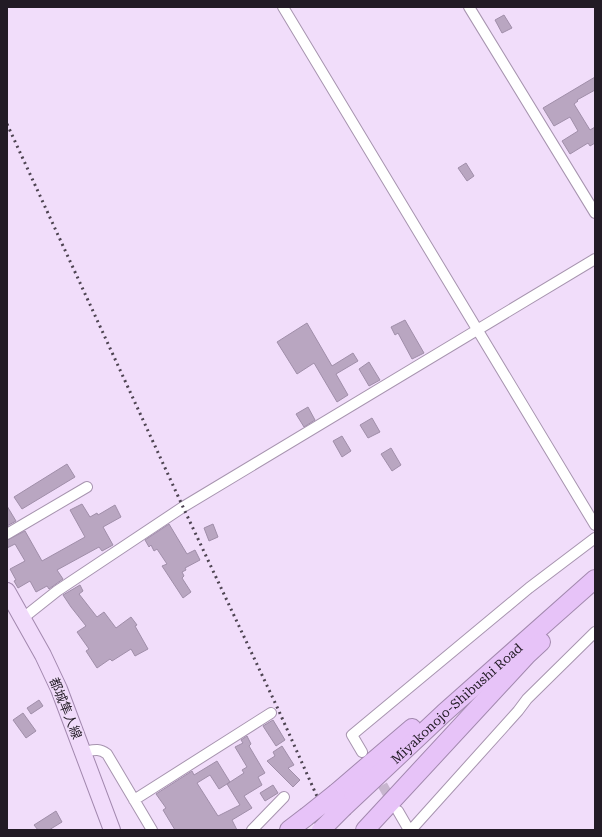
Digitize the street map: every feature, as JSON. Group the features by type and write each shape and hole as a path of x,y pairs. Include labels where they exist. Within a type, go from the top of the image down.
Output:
{"highway":[{"name":"Miyakonojo-Shibushi Road","path":"340,800 462,684 483,678 595,579"},
{"path":"365,830 527,655 595,593"},
{"path":"289,830 306,817 340,800"},
{"path":"321,830 340,800"}],"main road":[{"name":"都城隼人線","path":"7,591 43,654 60,689 112,830"}],"street":[{"path":"283,7 595,525"},
{"path":"469,7 595,213"},
{"path":"23,618 56,591 183,507 595,259"},
{"path":"7,534 87,487"},
{"path":"362,752 352,735 523,593 595,538"},
{"path":"398,811 410,830 518,712 527,699 595,632"},
{"path":"134,800 271,713"},
{"path":"84,752 97,749 108,754 152,830"},
{"path":"252,830 284,797"}],"building":[{"path":"504,15 512,28 502,33 495,20"},
{"path":"595,77 595,90 577,100 578,101 574,104 590,130 595,127 595,143 590,146 588,143 570,154 562,141 578,131 570,117 554,126 543,108"},
{"path":"466,163 474,176 467,181 458,168"},
{"path":"405,320 424,353 412,359 398,333 395,335 391,327"},
{"path":"307,323 332,366 353,353 358,361 336,374 348,395 337,402 314,363 297,374 277,342"},
{"path":"369,362 380,380 369,386 359,369"},
{"path":"308,407 315,420 304,427 296,414"},
{"path":"372,418 380,432 368,438 360,425"},
{"path":"342,436 351,451 342,457 333,441"},
{"path":"391,448 401,465 392,471 381,454"},
{"path":"67,464 75,477 22,509 14,497"},
{"path":"82,504 90,517 97,513 98,515 115,505 121,517 103,527 113,545 102,551 99,547 57,570 63,579 49,589 47,586 36,592 30,581 18,588 14,581 16,580 10,569 25,561 15,544 7,548 7,540 25,531 42,561 85,537 70,510"},
{"path":"7,506 16,521 7,526"},
{"path":"169,524 187,554 195,550 200,560 185,568 186,570 182,572 184,576 182,578 191,592 183,598 162,566 167,564 157,549 154,551 151,545 149,547 145,540"},
{"path":"213,524 218,537 209,541 204,528"},
{"path":"80,585 83,591 79,594 97,617 104,612 116,628 131,617 137,625 135,626 148,649 135,656 131,649 112,661 110,659 97,668 86,651 89,649 77,632 86,626 63,595"},
{"path":"39,700 43,706 31,714 27,708"},
{"path":"23,713 36,731 26,738 13,720"},
{"path":"273,720 285,740 276,746 263,726"},
{"path":"247,736 251,744 249,746 265,773 258,777 262,785 244,796 252,808 232,820 237,830 175,830 163,810 166,808 156,794 192,771 194,775 217,761 230,782 219,789 210,775 197,783 218,816 240,805 227,784 244,773 242,770 247,767 235,747 243,743 241,740"},
{"path":"282,746 294,765 288,768 300,780 293,787 267,761 275,756 273,752"},
{"path":"273,785 278,793 265,801 260,793"},
{"path":"56,811 62,822 49,830 38,830 34,825"}],"tunnel":[{"path":"375,772 394,805"}],"railway":[{"path":"7,124 183,507 278,709 332,830"}]}
